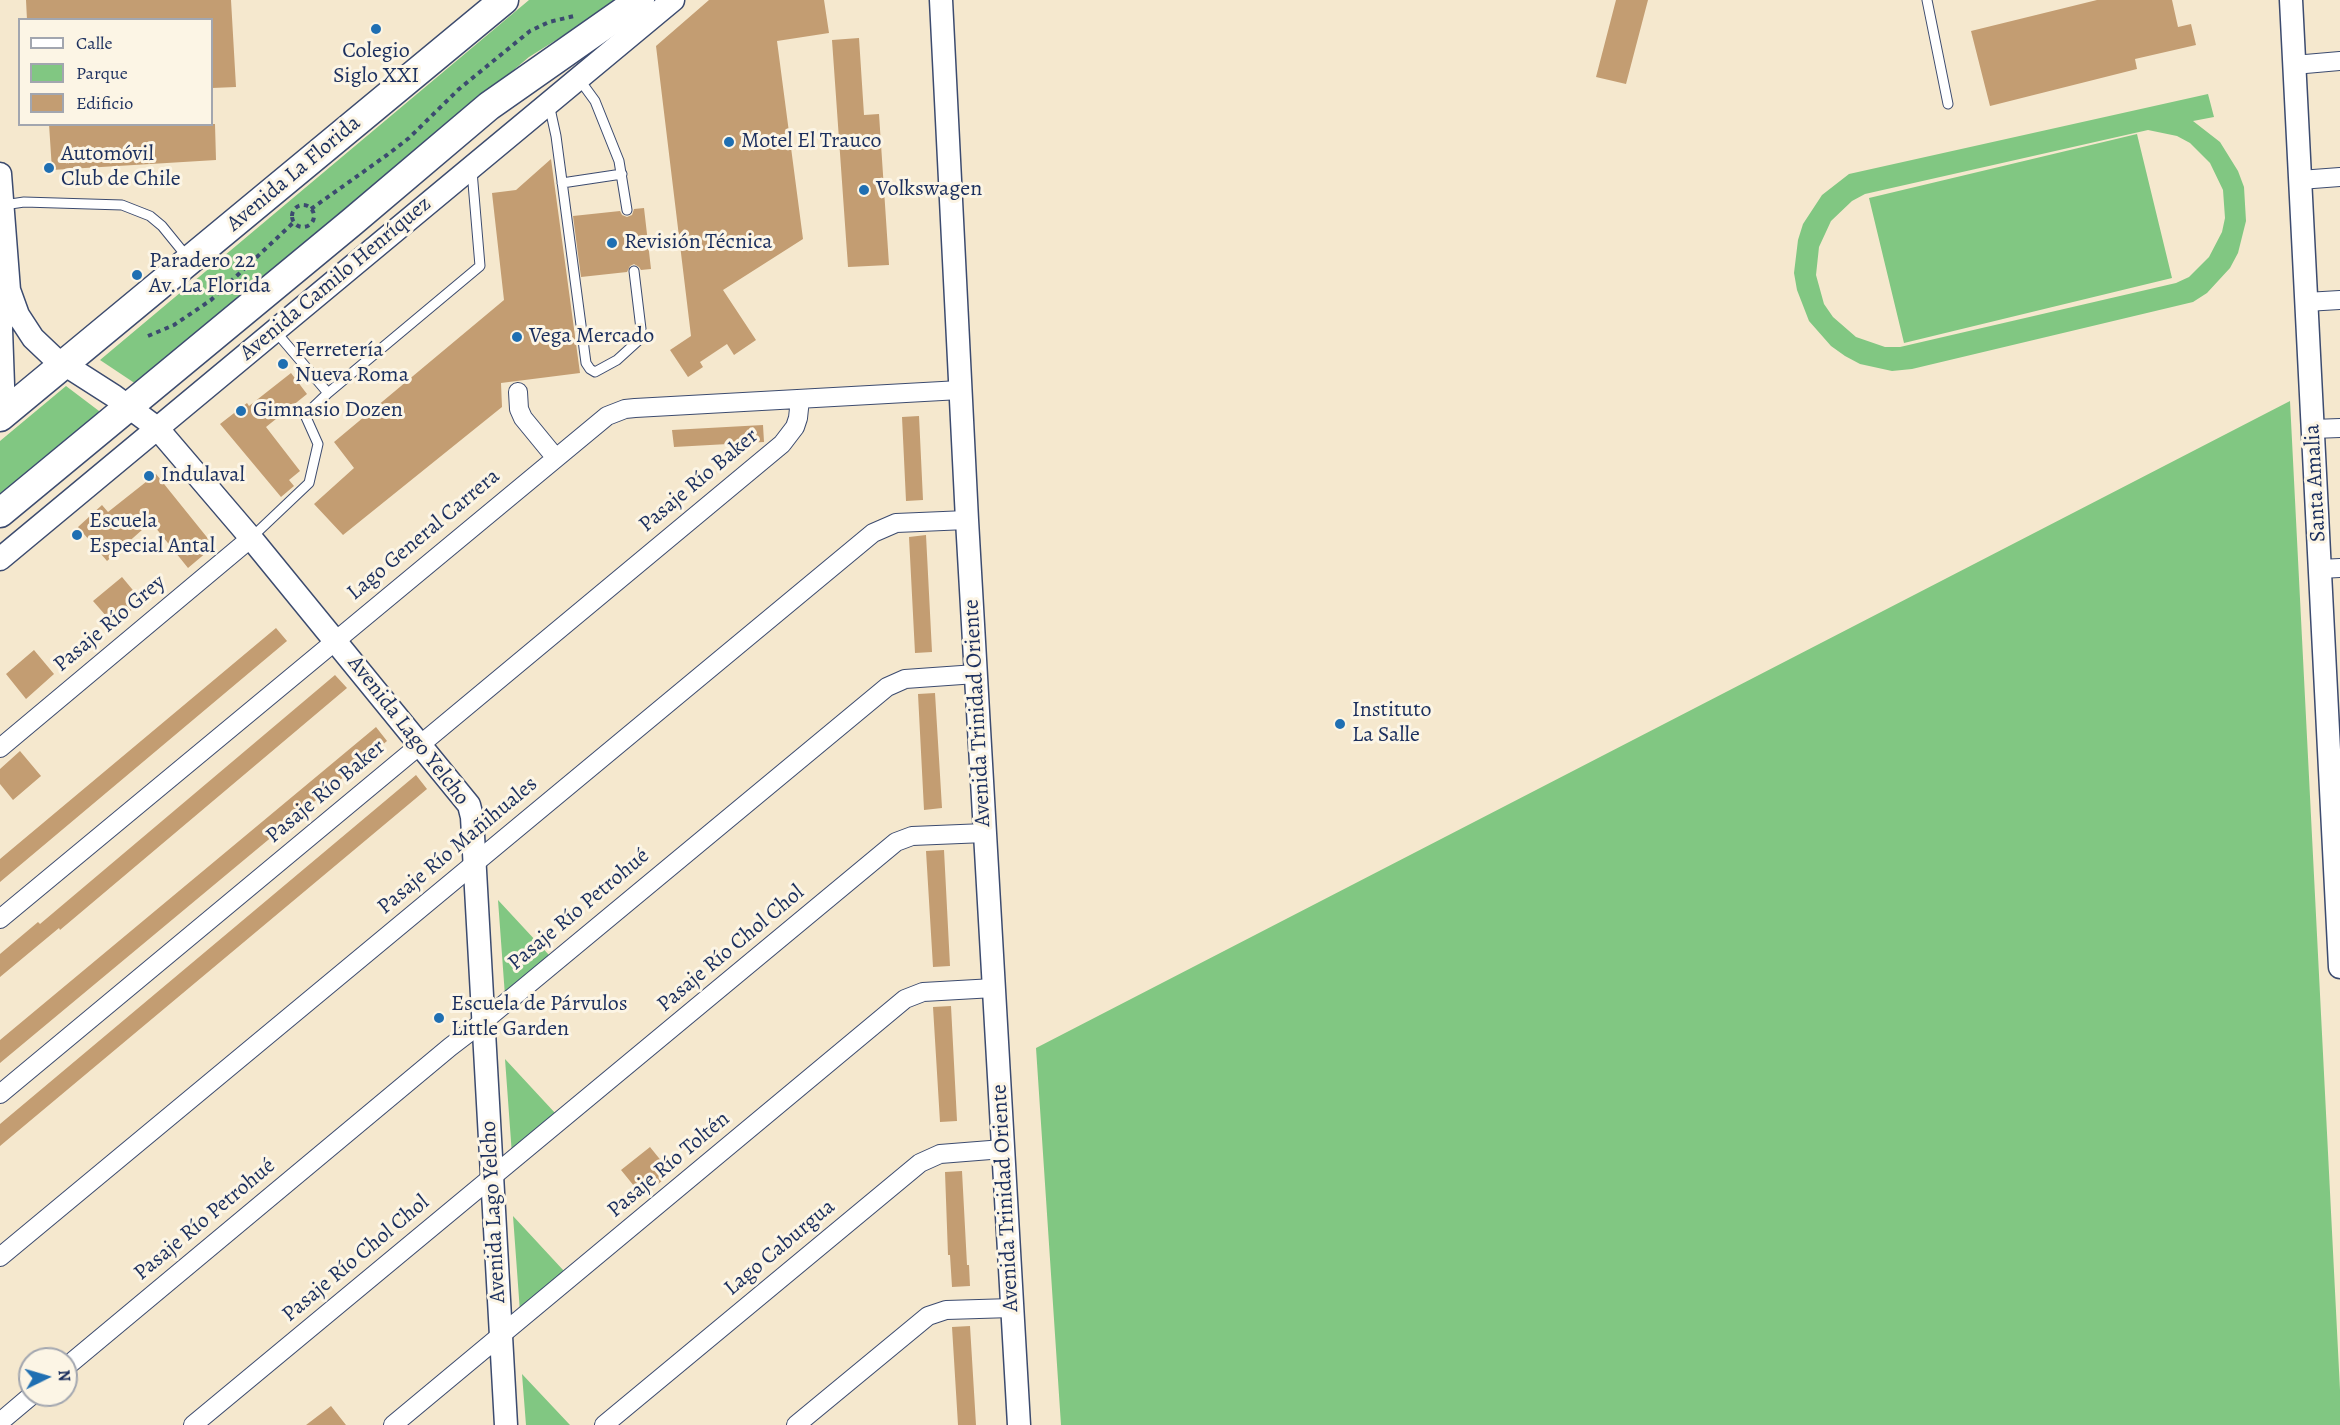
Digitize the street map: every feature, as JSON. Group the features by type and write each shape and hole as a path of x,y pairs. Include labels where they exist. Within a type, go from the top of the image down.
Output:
{"main road":[{"name":"Avenida La Florida","path":"2,415 504,0"},
{"name":"Avenida Camilo Henríquez","path":"0,513 481,112 524,79 640,0"}],"street":[{"name":"Avenida Camilo Henríquez","path":"0,559 673,0"},
{"name":"Avenida Trinidad Oriente","path":"941,0 967,520 1019,1425"},
{"name":"Santa Amalia","path":"2291,0 2313,429 2330,569 2340,967"},
{"path":"2294,65 2340,61"},
{"path":"0,174 7,276 1,311 2,415"},
{"path":"2300,180 2340,177"},
{"name":"Avenida Lago Yelcho","path":"7,276 13,303 25,327 41,346 64,365 114,396 157,428 336,640 469,805 472,817 507,1425"},
{"path":"2306,302 2340,300"},
{"name":"Lago General Carrera","path":"0,919 599,421 625,409 960,390"},
{"path":"518,392 519,409 523,418 555,458"},
{"name":"Pasaje Río Baker","path":"0,1094 782,444 798,418 800,399"},
{"path":"2313,429 2340,428"},
{"name":"Pasaje Río Mañihuales","path":"0,1257 873,533 896,523 967,520"},
{"name":"Pasaje Río Grey","path":"0,748 251,538"},
{"name":"Pasaje Río Petrohué","path":"78,1357 892,683 905,679 976,674"},
{"name":"Pasaje Río Chol Chol","path":"194,1425 896,842 912,836 985,833"},
{"name":"Pasaje Río Toltén","path":"393,1425 905,999 922,992 994,988"},
{"name":"Lago Caburgua","path":"604,1425 920,1163 940,1154 1003,1149"},
{"path":"796,1425 928,1316 946,1310 1012,1308"},
{"path":"0,1422 18,1407"}],"lane":[{"path":"1927,0 1948,104"},
{"path":"579,79 595,101 620,161 627,210"},
{"path":"549,104 556,136 586,363 595,372 617,360 639,340 641,329 634,271"},
{"path":"251,538 309,483 318,444 305,416 328,393 480,266 472,166"},
{"path":"562,183 622,174"},
{"path":"2,205 24,202 122,205 150,216 172,237 190,260"},
{"path":"274,330 328,393"}],"path":[{"path":"311,209 387,156 409,138 459,89 530,32 549,22 582,12"},
{"path":"303,205 311,209 314,217 309,225 301,227 294,222 292,217 295,209 303,205"},
{"path":"148,336 174,326 211,300 294,222"}],"green space":[{"path":"529,0 620,0 529,57 139,386 100,360"},
{"path":"2208,94 2214,117 2193,121 2220,142 2238,171 2244,187 2246,221 2238,253 2230,268 2207,293 2193,302 1912,369 1892,371 1860,364 1831,346 1809,321 1797,290 1794,273 1798,240 1803,224 1822,195 1849,174","holes":["2148,130 2177,136 2190,143 2210,163 2223,190 2225,218 2222,232 2209,257 2189,277 2176,283 1900,347 1885,347 1856,337 1833,317 1824,304 1816,275 1819,247 1831,221 1852,201 1865,194"]},
{"path":"2137,134 2172,278 1904,343 1869,198"},
{"path":"66,386 103,414 0,500 0,441"},
{"path":"2290,401 2340,1425 1061,1425 1036,1048"},
{"path":"498,900 549,955 505,996"},
{"path":"505,1059 556,1114 512,1155"},
{"path":"513,1216 564,1271 520,1312"},
{"path":"522,1374 570,1425 526,1425"}],"building":[{"path":"26,0 231,0 236,87 213,88 213,18 27,18"},
{"name":"Motel El Trauco","path":"709,0 824,0 829,33 777,41 803,239 723,290 756,340 734,355 727,344 700,362 703,367 688,377 670,350 691,336 656,46"},
{"path":"1616,0 1648,0 1626,84 1596,77"},
{"path":"2097,0 2172,0 2178,27 2191,24 2196,45 2135,59 2137,69 1990,106 1971,31"},
{"name":"Volkswagen","path":"859,38 864,115 879,114 889,265 848,267 832,40"},
{"path":"215,124 216,160 52,170 49,126 213,126"},
{"name":"Vega Mercado","path":"551,159 580,373 501,383 502,407 343,535 314,504 354,468 334,442 504,300 492,193 516,190"},
{"name":"Revisión Técnica","path":"644,208 651,269 641,270 634,264 627,272 581,277 573,216 620,211 627,217 632,215 634,209"},
{"path":"291,373 307,394 266,427 300,471 289,480 294,486 281,497 220,424 247,403 249,406"},
{"path":"919,416 923,500 906,501 902,417"},
{"path":"763,425 764,442 674,447 672,430"},
{"path":"156,474 214,546 188,568 151,522 107,561 78,527 102,505 108,512"},
{"path":"926,535 932,652 915,653 909,537"},
{"path":"122,577 142,601 114,625 93,601"},
{"path":"276,628 287,641 0,882 0,859"},
{"path":"34,650 54,674 26,699 6,674"},
{"path":"335,675 347,688 60,930 59,928 0,977 0,954 38,922 40,924"},
{"path":"935,693 942,808 924,810 918,694"},
{"path":"376,727 387,741 0,1063 0,1040"},
{"path":"20,751 41,776 13,800 0,784 0,769"},
{"path":"416,775 427,789 0,1146 0,1124"},
{"path":"944,850 950,966 933,967 926,851"},
{"path":"951,1006 957,1121 940,1122 933,1007"},
{"path":"650,1147 671,1173 643,1197 621,1170"},
{"path":"962,1171 970,1286 952,1287 950,1255 948,1255 945,1172"},
{"path":"970,1326 976,1425 958,1425 952,1327"},
{"path":"331,1406 346,1425 306,1425"}],"place":[{"name":"Colegio Siglo XXI","path":"376,29"},
{"name":"Motel El Trauco","path":"729,142"},
{"name":"Automóvil Club de Chile","path":"49,168"},
{"name":"Volkswagen","path":"864,190"},
{"name":"Revisión Técnica","path":"612,243"},
{"name":"Paradero 22 Av. La Florida","path":"137,275"},
{"name":"Vega Mercado","path":"517,337"},
{"name":"Ferretería Nueva Roma","path":"283,364"},
{"name":"Gimnasio Dozen","path":"241,411"},
{"name":"Indulaval","path":"149,476"},
{"name":"Escuela Especial Antal","path":"77,535"},
{"name":"Instituto La Salle","path":"1340,724"},
{"name":"Escuela de Párvulos Little Garden","path":"439,1018"}]}
